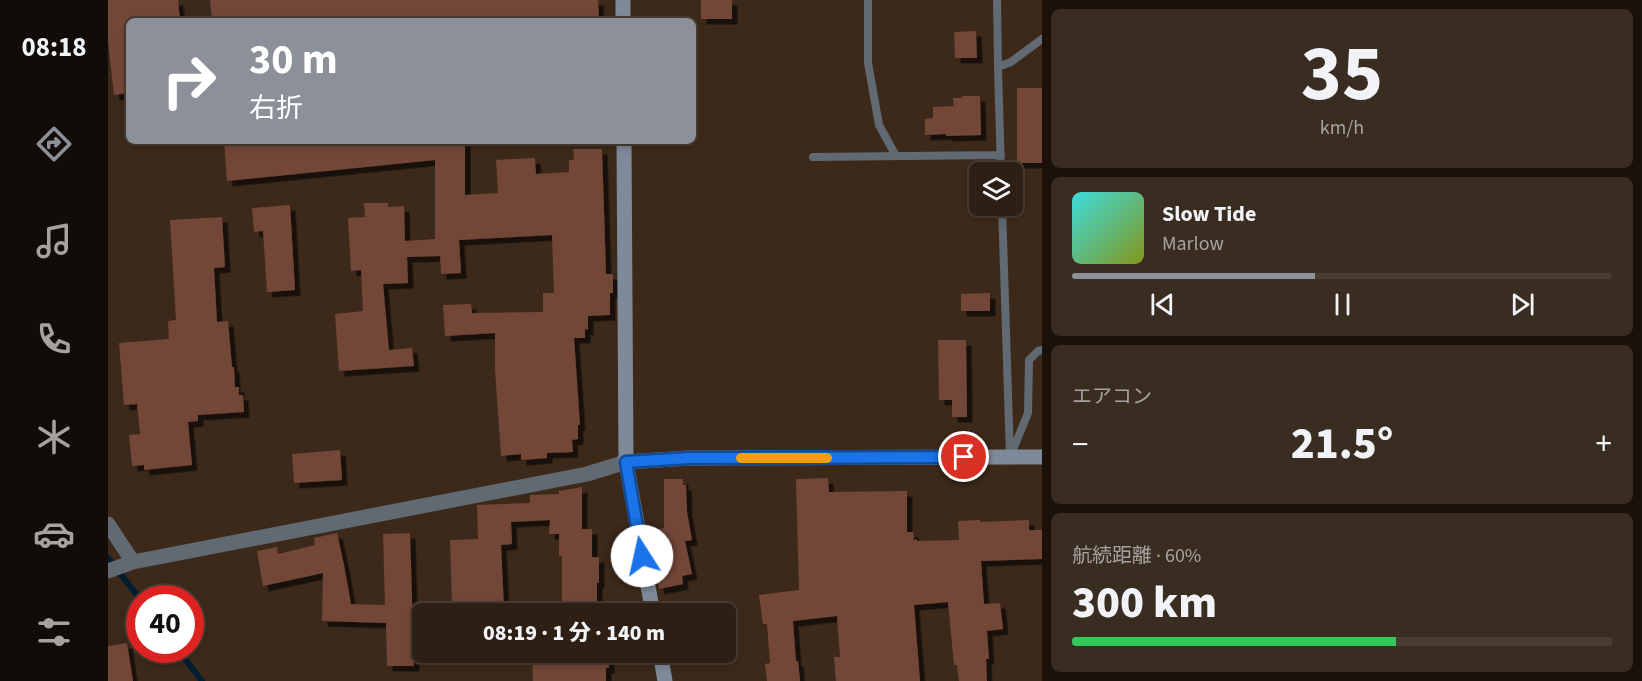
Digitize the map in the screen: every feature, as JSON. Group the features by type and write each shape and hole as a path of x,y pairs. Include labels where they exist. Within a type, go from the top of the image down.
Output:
{"street":[{"path":"623,0 623,18"},
{"path":"624,144 626,462 650,603"},
{"path":"108,571 133,562 587,474 626,462 689,458 1042,457"},
{"path":"108,524 133,562"},
{"path":"662,663 665,681"}],"lane":[{"path":"868,0 868,63 879,125 896,156"},
{"path":"997,0 1000,162"},
{"path":"998,67 1011,62 1042,39"},
{"path":"813,157 1000,155"},
{"path":"1002,216 1010,457"},
{"path":"1010,457 1028,412 1029,360 1038,351 1042,351"}],"building":[{"path":"108,0 178,0 180,18 126,18 126,93 114,95 108,41"},
{"path":"210,0 598,0 599,18 212,18"},
{"path":"701,0 732,0 732,19 701,19"},
{"path":"976,31 977,58 955,58 954,32"},
{"path":"1017,88 1042,88 1042,163 1017,162"},
{"path":"962,96 980,96 981,135 925,135 925,119 933,118 933,107 954,106 953,98 962,98"},
{"path":"224,144 465,144 465,195 498,193 496,160 535,158 536,174 569,172 569,160 574,160 573,149 602,149 606,274 613,274 613,293 610,293 610,315 588,316 588,330 585,329 585,338 574,338 580,425 578,425 578,439 572,440 573,452 547,453 547,458 521,460 521,454 501,456 495,333 445,336 443,305 471,304 472,313 543,312 543,293 554,293 552,235 459,240 461,273 441,274 440,256 407,257 408,283 383,284 389,350 412,348 414,366 339,371 335,314 363,311 361,270 351,271 348,218 365,217 364,203 388,203 388,207 404,206 405,241 435,239 435,160 227,181"},
{"path":"290,205 295,290 267,292 263,231 254,232 252,208"},
{"path":"222,217 225,267 214,268 217,322 228,321 235,387 239,387 239,395 243,395 244,412 198,415 198,421 188,422 192,465 144,470 144,465 132,466 129,435 140,434 137,404 124,405 119,343 169,339 168,321 176,320 170,220"},
{"path":"990,293 990,311 961,311 961,294"},
{"path":"938,340 966,340 967,417 952,417 952,400 939,400"},
{"path":"340,450 342,480 294,483 292,454"},
{"path":"828,478 829,492 907,491 907,532 913,532 914,540 917,539 917,541 959,540 958,521 1029,520 1029,530 1042,530 1042,559 981,561 984,604 1000,603 1003,629 987,631 989,659 986,659 987,681 959,681 957,665 954,665 948,602 914,605 920,681 836,681 834,657 840,657 837,616 793,621 800,681 767,681 765,664 770,663 767,624 763,624 759,595 799,590 796,479"},
{"path":"664,479 683,479 683,485 686,485 687,512 692,540 685,541 692,574 682,576 683,584 659,589 649,531 664,528"},
{"path":"582,487 582,529 592,529 592,557 599,557 597,603 562,603 562,556 559,556 559,534 549,534 550,520 511,522 512,544 501,545 504,603 452,603 450,540 478,539 477,505 530,503 530,495 559,494 559,491"},
{"path":"337,533 351,604 385,605 383,534 410,533 412,663 414,666 387,666 386,623 322,621 323,573 263,586 257,551 277,547 278,554 315,545 314,538"},
{"path":"126,643 126,663 130,663 133,681 108,681 108,646"},
{"path":"532,663 609,663 609,668 606,668 606,681 533,681"}],"waterway":[{"path":"108,558 129,585"},
{"path":"188,663 202,681"}],"slow traffic":[{"path":"741,458 827,458"}],"route":[{"path":"642,556 626,462 689,458 964,457"}]}
